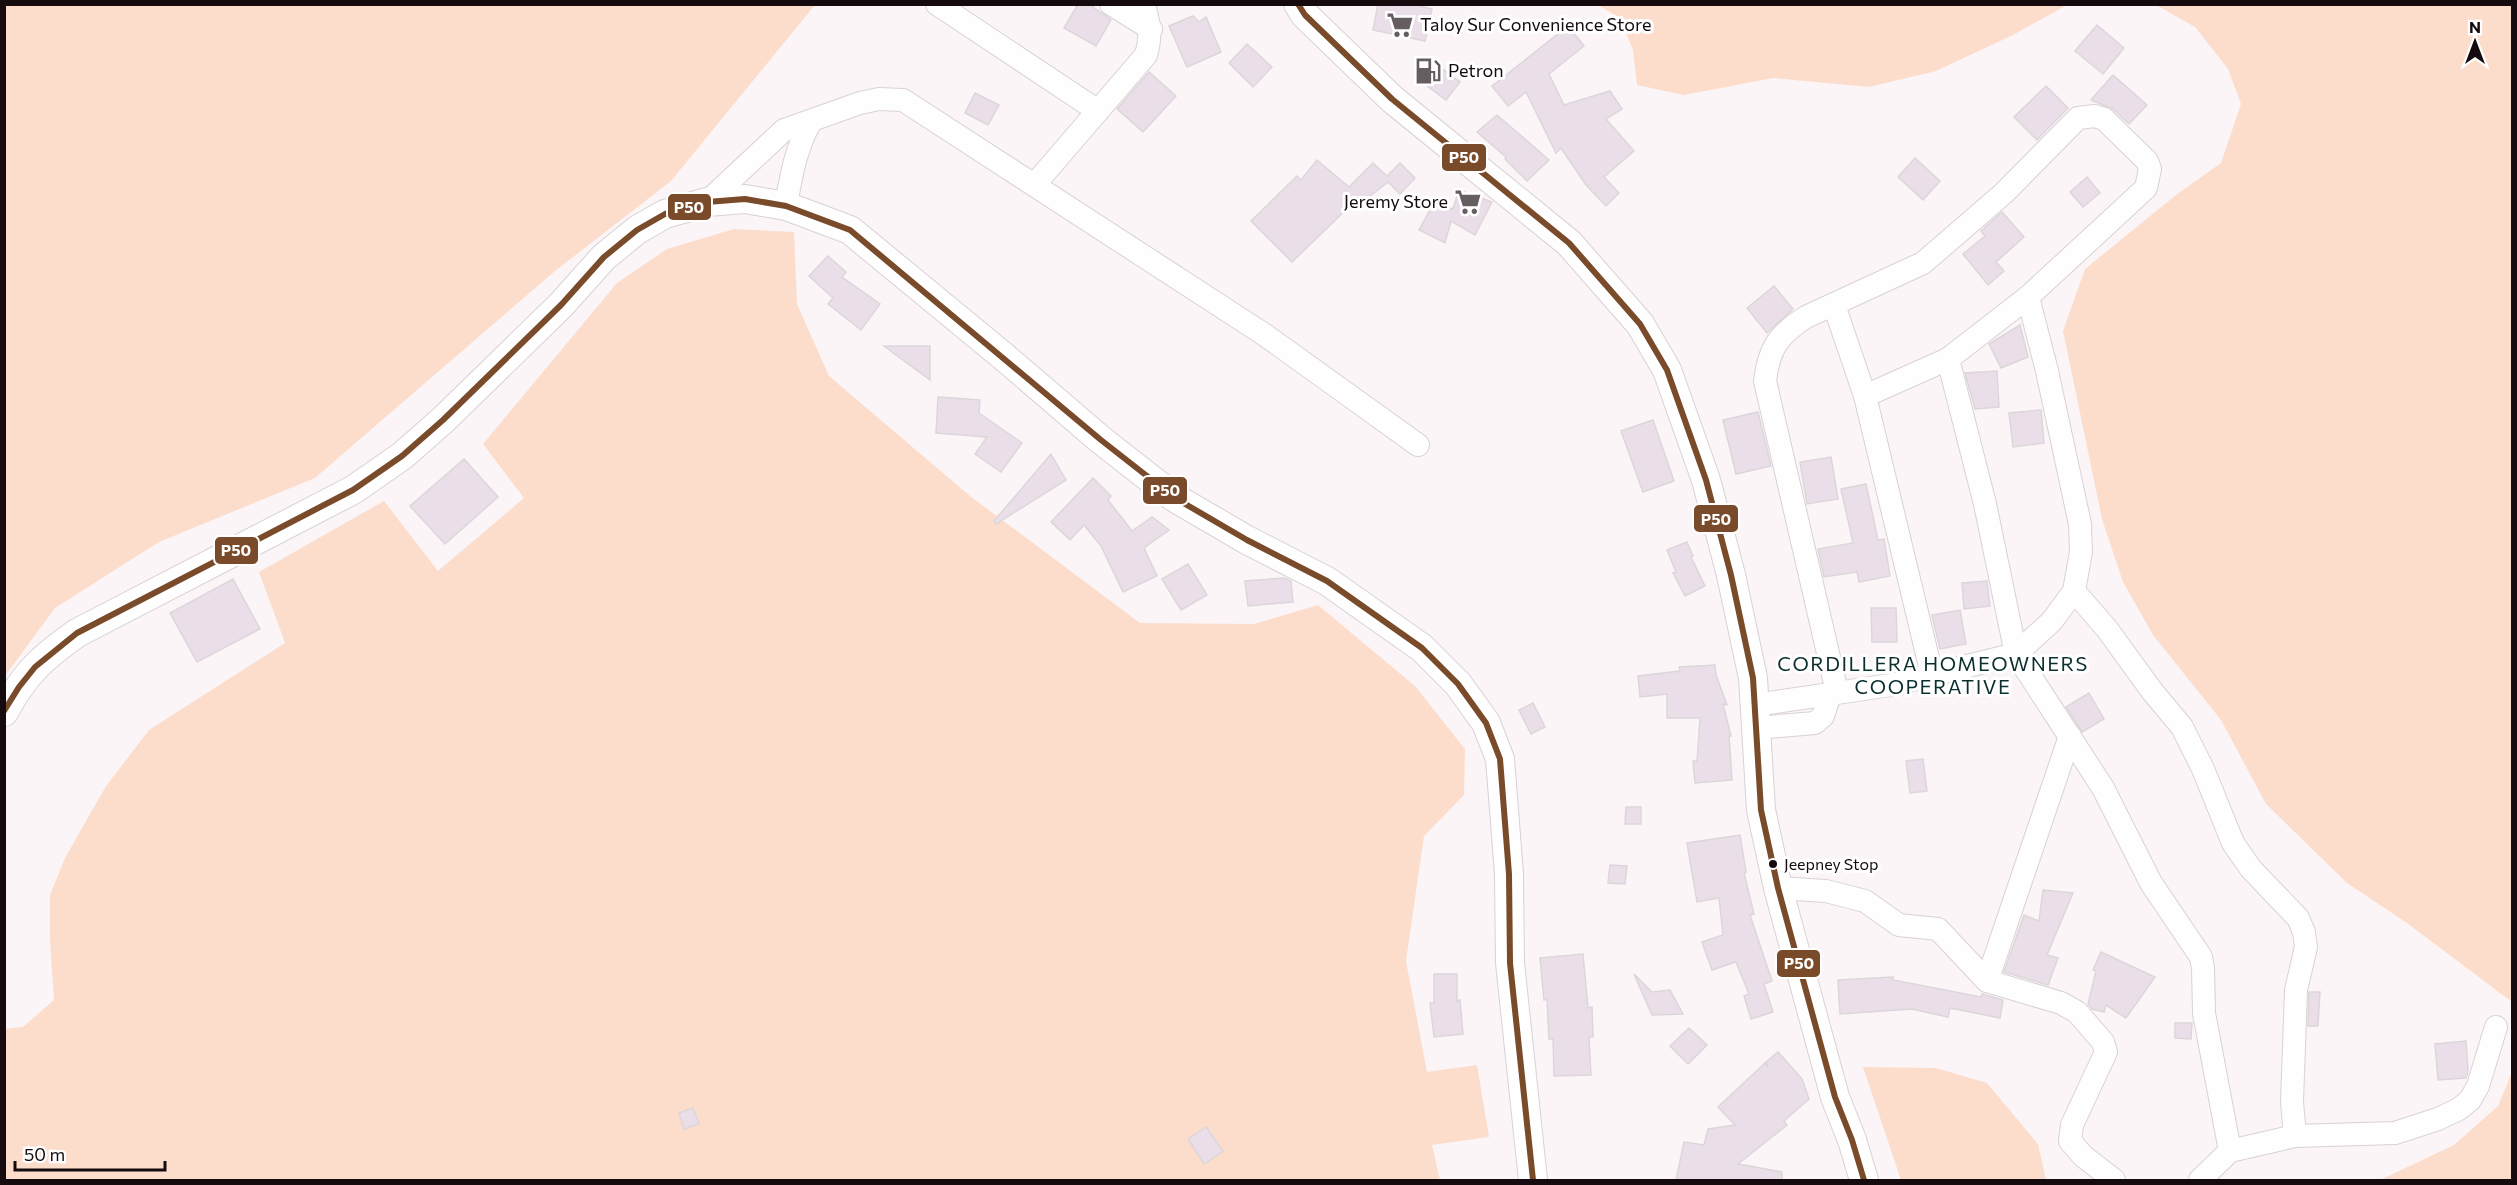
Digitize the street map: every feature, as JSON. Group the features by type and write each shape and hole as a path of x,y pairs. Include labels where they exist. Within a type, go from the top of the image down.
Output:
{"main road":[{"path":"1298,4 1305,15 1392,99 1569,243 1640,324 1667,370 1706,480 1736,596 1753,678 1761,810 1778,888 1835,1097 1852,1140 1864,1180"},
{"path":"4,712 25,677 44,657 77,633 353,490 402,456 443,420 561,305 604,257 637,230 665,214 706,202 746,200 786,206 850,230 1004,356 1101,440 1175,498 1247,540 1328,581 1422,648 1458,684 1486,723 1500,759 1509,874 1510,963 1533,1180"}],"street":[{"path":"937,4 1098,111"},
{"path":"1111,4 1150,29"},
{"path":"1035,184 1146,55 1150,42 1150,29 1144,4"},
{"path":"706,202 784,130 860,103 879,99 903,100 1265,335 1418,445"},
{"path":"1833,693 1765,381 1768,361 1776,341 1806,317 1923,263 2004,194 2078,118 2095,116 2104,119 2146,161 2150,170 2146,188 2028,297 1948,359 1865,396"},
{"path":"786,206 800,141 811,121"},
{"path":"1755,717 1833,693 1891,685 2016,654 2052,621 2074,591 2081,552 2080,524 2048,371 2028,297"},
{"path":"1834,305 1865,396 1932,675"},
{"path":"1948,359 1985,504 2016,654 2103,788 2151,883 2200,957 2204,968 2204,1013 2230,1151"},
{"path":"2074,591 2107,629 2152,691 2182,727 2204,769 2233,843 2251,869 2298,918 2304,932 2306,947 2296,990 2292,1102 2295,1136"},
{"path":"1987,981 2070,736"},
{"path":"1778,888 1826,891 1865,901 1899,925 1938,929 1987,981 2061,1003 2077,1012 2103,1042 2106,1052 2072,1125 2069,1137 2072,1146 2114,1180"},
{"path":"2200,1180 2230,1151 2295,1136 2395,1133 2438,1119 2459,1109 2470,1100 2478,1086 2496,1027"}],"shaded area":[{"path":"5,4 815,5 671,181 555,271 315,478 159,542 55,608 5,676"},
{"path":"1598,5 2067,5 2013,35 1936,71 1869,87 1773,78 1684,95 1637,85 1633,50 1620,18"},
{"path":"2156,5 2512,5 2512,1002 2407,923 2347,883 2266,804 2221,720 2153,635 2123,582 2102,519 2063,331 2085,269 2176,195 2221,163 2241,104 2228,69 2195,27"},
{"path":"734,229 794,232 797,304 829,376 970,496 1140,623 1254,624 1318,605 1415,686 1465,749 1464,795 1424,836 1406,961 1427,1072 1477,1065 1489,1137 1432,1145 1440,1180 5,1180 4,1029 23,1027 54,1000 50,895 65,858 106,786 149,730 285,643 259,572 384,501 438,571 524,498 483,444 617,283 667,249"},
{"path":"1863,1067 1936,1068 1987,1083 2038,1144 2046,1180 1901,1180"},
{"path":"2512,1072 2512,1180 2380,1180 2454,1145 2498,1106"}],"building":[{"path":"1078,4 1089,4 1111,20 1096,46 1064,28"},
{"path":"1378,4 1412,4 1432,9 1425,41 1373,30"},
{"path":"1193,16 1199,22 1206,17 1221,52 1187,67 1169,26"},
{"path":"2097,25 2124,48 2103,74 2075,51"},
{"path":"1568,26 1584,46 1549,74 1564,105 1610,91 1622,109 1606,119 1634,151 1604,177 1619,193 1606,206 1586,185 1561,148 1556,153 1526,92 1508,106 1492,86"},
{"path":"1247,44 1272,67 1253,87 1229,63"},
{"path":"1440,67 1460,82 1446,100 1426,85"},
{"path":"1149,72 1176,96 1143,132 1117,109"},
{"path":"2113,75 2147,105 2129,124 2113,109 2091,100"},
{"path":"2046,86 2068,108 2037,140 2014,117"},
{"path":"975,93 999,105 988,125 965,113"},
{"path":"1497,115 1549,160 1527,181 1505,159 1506,157 1477,132"},
{"path":"1915,158 1940,181 1923,200 1898,177"},
{"path":"1317,160 1349,187 1373,163 1387,176 1400,163 1415,178 1400,194 1388,182 1355,208 1352,204 1292,262 1251,221 1297,176 1301,180"},
{"path":"2087,177 2100,193 2083,207 2070,192"},
{"path":"1459,190 1492,202 1475,235 1451,221 1445,243 1419,230 1434,203 1453,209"},
{"path":"2002,212 2024,237 1996,262 2004,271 1988,285 1963,254 1985,236 1981,231"},
{"path":"828,256 846,272 842,277 880,304 861,330 828,304 833,298 809,276"},
{"path":"1774,286 1793,309 1767,333 1747,308"},
{"path":"2020,325 2028,357 2001,368 1989,344"},
{"path":"884,346 930,346 930,380"},
{"path":"1997,371 1999,407 1975,409 1965,373"},
{"path":"938,397 980,400 979,413 1022,443 1001,472 975,454 987,437 936,433"},
{"path":"2041,410 2044,443 2013,447 2009,413"},
{"path":"1758,412 1771,466 1736,474 1723,420"},
{"path":"1653,420 1674,481 1643,492 1621,431"},
{"path":"1051,454 1066,480 996,524 994,521"},
{"path":"1831,457 1838,499 1807,504 1800,462"},
{"path":"464,459 498,497 445,544 410,506"},
{"path":"1093,478 1111,496 1108,500 1132,531 1152,517 1169,530 1144,548 1157,576 1123,592 1101,546 1084,525 1070,540 1051,522"},
{"path":"1866,484 1878,540 1884,539 1890,576 1859,582 1857,572 1824,577 1818,549 1853,543 1841,489"},
{"path":"1687,542 1693,556 1691,557 1705,586 1685,596 1673,573 1676,572 1667,550"},
{"path":"1188,564 1207,595 1181,610 1162,579"},
{"path":"1284,578 1291,581 1293,602 1248,606 1245,581"},
{"path":"233,579 260,629 197,662 170,613"},
{"path":"1987,581 1990,606 1964,609 1962,583"},
{"path":"1871,608 1896,608 1897,642 1872,642"},
{"path":"1960,610 1966,644 1940,649 1932,615"},
{"path":"1715,665 1716,675 1727,705 1723,704 1731,736 1729,736 1732,780 1695,783 1693,761 1697,761 1700,718 1667,718 1667,694 1640,697 1638,676 1680,671 1679,667"},
{"path":"2089,693 2104,719 2082,732 2066,707"},
{"path":"1533,703 1545,727 1531,734 1519,710"},
{"path":"1923,759 1927,791 1910,793 1906,761"},
{"path":"1626,807 1641,807 1641,824 1625,824"},
{"path":"1740,835 1746,872 1744,873 1754,914 1750,915 1772,981 1764,984 1773,1012 1751,1019 1744,996 1749,994 1736,962 1712,970 1702,942 1723,935 1719,898 1697,902 1687,843"},
{"path":"1610,865 1627,866 1625,884 1608,883"},
{"path":"2043,890 2073,893 2047,955 2058,958 2048,985 2004,972 2024,915 2039,921"},
{"path":"2101,952 2155,977 2126,1018 2106,1005 2104,1012 2092,1009 2088,1004 2096,971 2093,970"},
{"path":"1583,954 1588,1008 1592,1007 1593,1037 1589,1037 1591,1075 1554,1076 1553,1039 1549,1039 1547,999 1544,1000 1540,958"},
{"path":"1434,974 1457,974 1457,1001 1460,1000 1463,1034 1434,1037 1430,1003 1434,1003"},
{"path":"1634,974 1652,992 1670,990 1683,1014 1652,1015"},
{"path":"1893,977 1893,980 1981,997 1982,994 2003,1000 2000,1018 1950,1008 1948,1017 1912,1009 1840,1014 1838,980"},
{"path":"2309,992 2320,992 2318,1026 2308,1026"},
{"path":"2175,1023 2192,1023 2191,1039 2175,1038"},
{"path":"1689,1028 1707,1045 1688,1064 1670,1046"},
{"path":"2466,1041 2468,1071 2466,1078 2438,1080 2435,1044"},
{"path":"1778,1052 1802,1079 1809,1099 1784,1121 1787,1125 1738,1164 1782,1172 1782,1180 1676,1180 1684,1142 1704,1145 1708,1129 1735,1125 1718,1107 1765,1063 1768,1067 1766,1062"},
{"path":"693,1108 699,1124 684,1129 679,1113"},
{"path":"1206,1127 1223,1151 1204,1164 1188,1139"}],"transit line":[{"name":"P50","path":"1298,4 1305,15 1392,99 1569,243 1640,324 1667,370 1706,480 1731,575 1753,678 1761,810 1778,888 1835,1097 1852,1140 1864,1180"},
{"name":"P50","path":"4,711 35,667 77,633 353,490 402,456 443,420 561,305 604,257 637,230 665,214 707,202 745,199 786,206 850,230 1101,440 1175,498 1247,540 1327,581 1422,648 1458,684 1486,723 1500,759 1509,874 1510,963 1533,1180"}],"place":[{"name":"Taloy Sur Convenience Store","path":"1400,25"},
{"name":"Petron","path":"1428,71"},
{"name":"Jeremy Store","path":"1468,202"},
{"name":"Jeepney Stop","path":"1773,864"}],"district":[{"name":"CORDILLERA HOMEOWNERS COOPERATIVE","path":"1933,676"}]}
